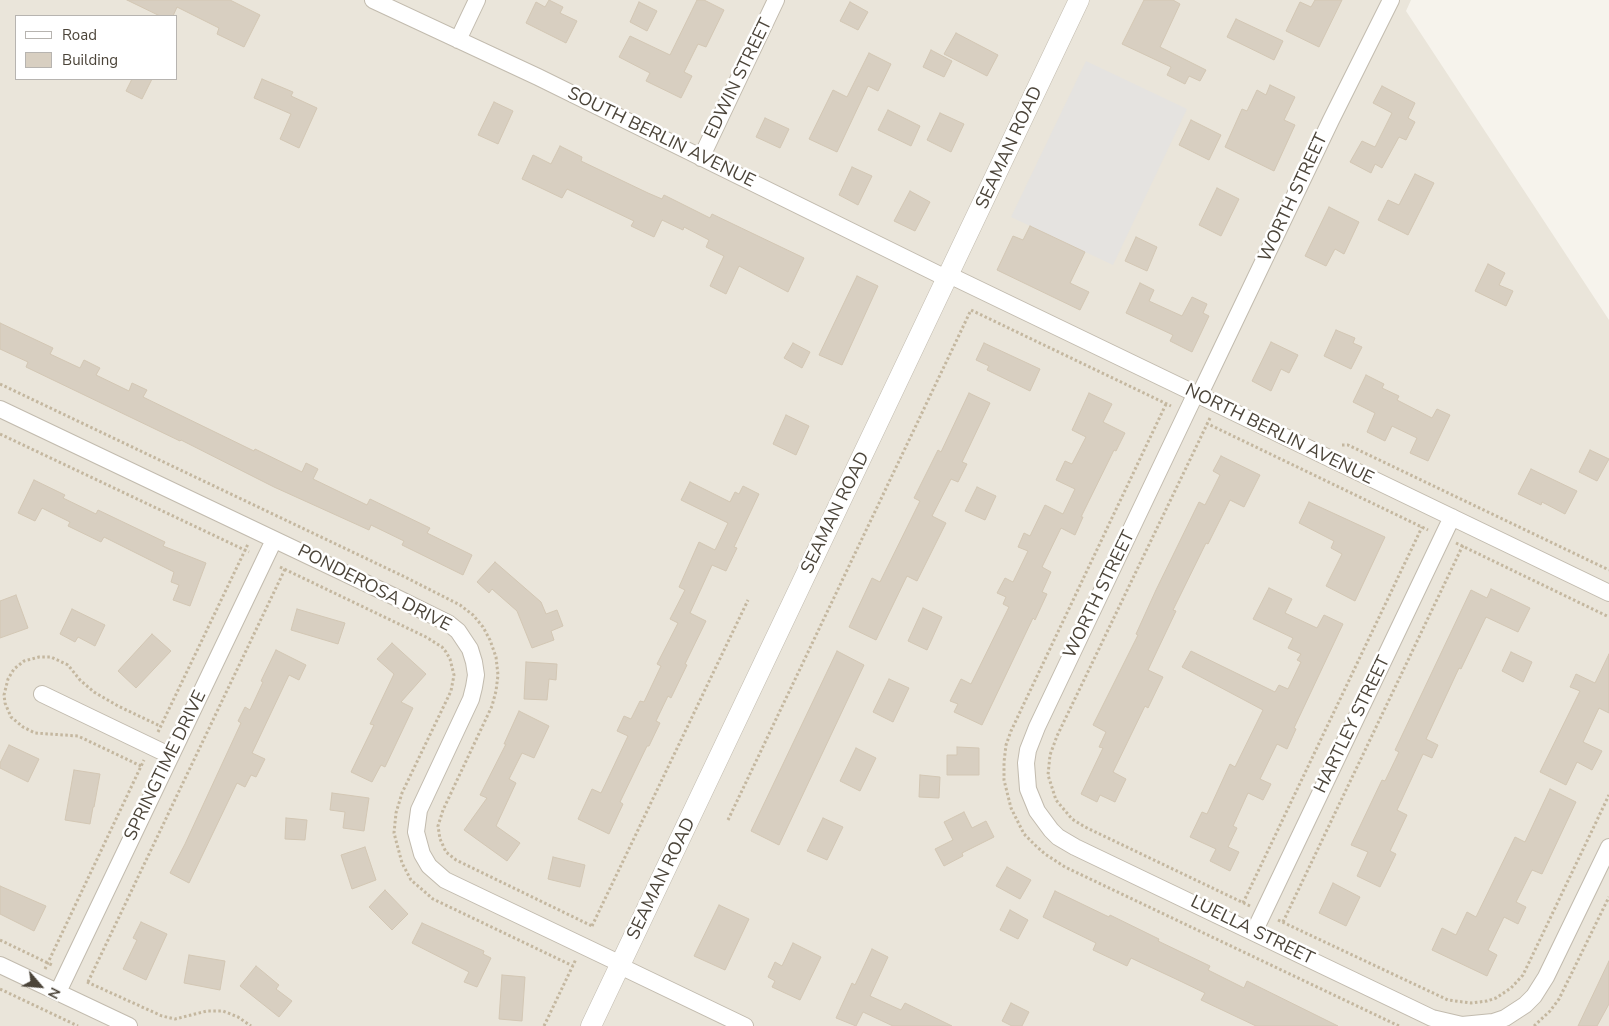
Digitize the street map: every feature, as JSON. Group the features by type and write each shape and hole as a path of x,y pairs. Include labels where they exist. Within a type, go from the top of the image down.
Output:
{"street":[{"name":"SOUTH BERLIN AVENUE","path":"373,0 949,277"},
{"path":"458,40 477,0"},
{"name":"EDWIN STREET","path":"701,158 776,0"},
{"name":"SEAMAN ROAD","path":"591,1026 949,277 1079,0"},
{"name":"WORTH STREET","path":"1032,800 1028,789 1026,764 1032,738 1186,414 1197,396 1391,0"},
{"name":"NORTH BERLIN AVENUE","path":"949,277 1609,593"},
{"name":"PONDEROSA DRIVE","path":"0,409 448,624 458,631 470,649 476,675 471,699 422,801 417,818 417,838 422,854 429,866 444,880 745,1026"},
{"name":"HARTLEY STREET","path":"1254,932 1452,517"},
{"name":"SPRINGTIME DRIVE","path":"53,990 171,756 274,540"},
{"path":"42,694 171,756"},
{"name":"LUELLA STREET","path":"1032,800 1042,820 1058,837 1067,842 1432,1018 1462,1025 1493,1022 1505,1018 1525,1005 1541,987 1609,848"},
{"path":"0,964 129,1026"}],"path":[{"path":"728,820 971,310 1609,617"},
{"path":"0,384 460,605 474,616 490,640 496,657 498,675 496,692 492,706 443,810 438,826 440,839 446,852 456,860 592,926"},
{"path":"1166,404 1011,730 1006,745 1004,771 1004,780 1011,808 1024,834 1045,854 1060,864 1399,1026"},
{"path":"1206,424 1057,736 1050,755 1048,775 1056,800 1072,819 1085,827 1448,1000 1471,1003 1496,998 1511,988 1522,975 1609,795"},
{"path":"0,434 285,569 426,637 442,647 446,652 454,675 450,691 402,793 396,813 394,833 402,863 411,880 433,899 573,966"},
{"path":"1283,922 1480,508"},
{"path":"160,726 244,550 266,511"},
{"path":"1243,903 1422,527"},
{"path":"250,1026 238,1017 223,1011 207,1011 175,1019 162,1016 88,982 285,569"},
{"path":"589,932 748,600"},
{"path":"46,1011 53,990 45,967 141,766"},
{"path":"1534,1026 1550,1011 1559,999 1609,897"},
{"path":"0,940 47,962"},
{"path":"544,1026 578,954"},
{"path":"0,989 78,1026"}],"shaded area":[{"path":"0,0 1411,0 1406,11 1609,320 1609,1026 0,1026"},
{"path":"1086,61 1187,109 1113,265 1011,217"}],"building":[{"path":"127,0 230,0 260,15 244,47 217,34 219,28 177,7 173,15 158,15"},
{"path":"549,0 563,7 560,13 577,21 566,43 526,23 536,2 545,7"},
{"path":"697,0 704,0 724,10 706,47 698,44 684,72 692,76 681,98 646,81 650,73 619,57 630,36 670,55"},
{"path":"1144,0 1173,0 1180,4 1160,47 1206,70 1200,81 1189,76 1185,84 1167,75 1171,67 1122,44"},
{"path":"1315,0 1342,0 1319,47 1286,31 1300,2 1311,7"},
{"path":"639,2 657,11 647,31 630,22"},
{"path":"850,2 868,12 858,30 840,21"},
{"path":"1236,19 1283,41 1274,60 1227,37"},
{"path":"956,33 998,55 987,76 944,54"},
{"path":"931,50 952,61 944,77 923,67"},
{"path":"869,53 891,64 878,91 868,86 837,152 809,139 833,90 847,97"},
{"path":"262,79 293,92 291,96 317,108 299,148 280,139 291,114 254,98"},
{"path":"132,80 152,80 142,99 126,91"},
{"path":"1270,85 1295,97 1284,120 1295,125 1274,171 1225,147 1242,109 1247,111 1257,90 1266,95"},
{"path":"1382,86 1415,103 1408,118 1415,122 1406,140 1399,137 1382,168 1375,164 1371,173 1350,162 1362,141 1375,147 1392,113 1373,103"},
{"path":"494,102 513,111 498,144 478,135"},
{"path":"888,110 920,126 911,146 878,130"},
{"path":"940,113 964,124 951,152 927,140"},
{"path":"765,118 789,129 780,148 756,137"},
{"path":"1191,120 1221,135 1209,160 1179,145"},
{"path":"560,146 582,157 581,161 648,193 662,199 664,195 710,218 712,214 804,258 788,292 739,266 726,294 710,286 724,256 706,247 709,240 684,227 683,230 662,220 654,237 631,226 634,221 567,189 562,198 522,179 533,155 551,164"},
{"path":"852,167 872,176 858,205 839,195"},
{"path":"1415,174 1434,183 1408,235 1378,220 1388,200 1399,205"},
{"path":"1217,188 1239,199 1221,236 1199,225"},
{"path":"910,191 930,202 915,231 894,221"},
{"path":"1329,207 1359,222 1344,254 1335,249 1326,266 1305,256"},
{"path":"1030,226 1085,252 1070,283 1089,292 1080,310 997,270 1013,236 1023,240"},
{"path":"1136,237 1157,247 1147,271 1125,261"},
{"path":"1488,264 1505,273 1499,285 1513,291 1506,306 1475,291"},
{"path":"857,276 878,286 842,365 819,355"},
{"path":"1140,283 1154,290 1149,301 1182,316 1192,297 1207,304 1203,313 1209,316 1192,352 1170,341 1173,335 1126,313"},
{"path":"0,323 53,348 50,354 80,368 84,360 100,368 96,375 129,391 132,383 147,390 143,397 302,472 306,463 318,469 313,479 367,505 370,499 430,528 427,533 472,555 463,575 402,545 404,541 371,525 369,530 274,487 181,440 26,367 28,362 0,349"},
{"path":"1336,330 1355,338 1353,343 1362,347 1351,369 1324,356"},
{"path":"1271,342 1298,355 1289,373 1281,369 1271,391 1252,381"},
{"path":"793,343 810,352 802,368 784,358"},
{"path":"984,343 1040,369 1030,391 987,370 989,366 976,360"},
{"path":"1366,375 1384,384 1382,388 1399,396 1397,400 1432,418 1437,409 1450,415 1428,461 1410,453 1417,438 1392,426 1385,441 1367,432 1375,413 1353,402"},
{"path":"969,393 990,403 962,462 967,464 958,482 951,479 932,516 946,523 917,581 907,576 876,640 849,627 872,578 880,582 920,501 914,498 938,450 941,452"},
{"path":"1089,393 1112,404 1103,422 1125,433 1116,451 1114,450 1081,517 1083,517 1075,535 1061,528 1042,567 1051,572 1042,592 1047,594 1035,620 1033,618 982,725 954,712 958,704 950,701 961,679 971,684 1009,607 1003,604 1006,597 997,593 1005,578 1013,582 1028,551 1018,547 1024,533 1030,536 1045,505 1063,514 1075,489 1056,480 1065,461 1072,464 1086,437 1072,430"},
{"path":"786,415 809,426 796,455 773,444"},
{"path":"1590,450 1609,459 1597,481 1579,472"},
{"path":"1221,456 1260,475 1244,507 1230,500 1208,544 1206,543 1173,610 1176,611 1148,670 1163,677 1148,708 1145,706 1113,772 1126,779 1115,802 1100,795 1097,802 1081,794 1103,748 1099,747 1106,732 1093,725 1138,635 1136,634 1156,590 1199,502 1205,505 1220,475 1213,471"},
{"path":"1531,469 1577,491 1565,514 1542,502 1541,505 1518,494"},
{"path":"34,480 65,495 63,498 96,514 98,510 165,542 163,546 206,563 190,606 173,600 179,585 171,582 174,572 104,537 101,542 68,526 70,522 42,508 35,521 18,513"},
{"path":"690,482 730,502 735,492 739,494 743,486 759,494 734,547 737,548 726,571 712,565 690,613 706,621 671,698 668,696 656,721 660,723 620,802 623,804 609,834 578,819 592,789 601,793 628,736 617,731 624,716 631,719 640,701 644,702 661,666 657,664 678,623 670,619 685,590 679,587 699,542 715,550 728,523 681,500"},
{"path":"977,487 996,496 985,520 965,511"},
{"path":"1309,502 1385,537 1355,601 1326,586 1342,554 1331,548 1334,541 1299,523"},
{"path":"495,562 541,602 546,614 557,610 563,626 551,631 554,640 532,648 517,611 492,589 489,593 477,582"},
{"path":"1269,588 1292,599 1285,613 1317,628 1324,615 1343,624 1294,728 1296,729 1287,749 1277,744 1260,779 1271,784 1263,800 1248,793 1233,826 1237,828 1228,847 1239,852 1230,871 1210,861 1216,849 1190,837 1202,812 1207,814 1230,764 1235,767 1263,710 1182,667 1191,651 1275,692 1279,685 1288,689 1301,662 1297,660 1301,654 1288,648 1293,638 1253,619"},
{"path":"1491,589 1530,608 1518,632 1486,617 1461,669 1459,668 1426,739 1438,745 1432,758 1423,754 1397,810 1407,815 1390,851 1396,854 1380,887 1357,876 1368,852 1351,845 1382,780 1385,781 1399,752 1395,750 1471,590 1487,598"},
{"path":"16,595 28,628 0,638 0,601"},
{"path":"923,608 942,617 927,650 908,641"},
{"path":"72,609 105,625 95,646 78,637 75,642 60,634"},
{"path":"297,609 345,623 338,644 291,630"},
{"path":"152,634 171,651 136,688 118,671"},
{"path":"392,643 426,674 401,702 413,708 385,767 381,765 372,782 351,772 374,725 370,724 394,674 377,659"},
{"path":"276,650 306,665 299,680 289,675 252,753 265,759 256,777 251,775 245,787 237,783 189,883 170,873 241,723 238,721 245,707 250,710"},
{"path":"837,651 864,665 779,845 751,831"},
{"path":"1511,652 1532,662 1523,682 1502,671"},
{"path":"1609,654 1609,713 1599,708 1583,742 1602,751 1592,770 1577,762 1566,785 1540,772 1580,691 1570,687 1576,674 1595,683"},
{"path":"526,662 557,664 556,680 549,679 547,700 524,699"},
{"path":"889,679 909,688 893,722 873,712"},
{"path":"519,711 549,726 534,758 522,753 509,779 516,783 496,826 520,843 507,861 464,830 487,798 480,795 506,744 504,744"},
{"path":"9,745 39,759 28,782 0,768 0,763"},
{"path":"957,747 979,748 979,775 947,775 947,755 957,755"},
{"path":"856,748 876,758 860,791 840,781"},
{"path":"74,770 100,774 90,824 65,820"},
{"path":"920,775 940,777 939,798 919,797"},
{"path":"1550,789 1576,802 1542,874 1532,870 1516,902 1526,907 1518,924 1504,917 1488,950 1497,955 1487,976 1432,950 1442,928 1456,935 1467,912 1476,917 1515,837 1525,842"},
{"path":"332,793 369,798 364,831 343,828 345,812 330,810"},
{"path":"964,812 972,828 986,821 994,837 962,853 963,856 944,866 935,849 953,840 944,822"},
{"path":"286,818 307,820 305,840 285,839"},
{"path":"823,818 843,827 827,860 807,851"},
{"path":"365,847 376,880 352,889 341,855"},
{"path":"553,857 585,865 580,887 548,879"},
{"path":"1007,867 1031,880 1020,899 996,886"},
{"path":"1333,883 1360,897 1346,926 1319,913"},
{"path":"0,886 46,906 34,931 0,914"},
{"path":"385,890 408,914 392,930 369,907"},
{"path":"1055,891 1159,939 1158,941 1210,966 1208,970 1244,988 1247,981 1338,1026 1256,1026 1201,1000 1205,993 1131,958 1127,966 1093,950 1096,943 1043,917"},
{"path":"719,905 749,919 725,970 694,956"},
{"path":"1010,910 1028,920 1018,939 1000,930"},
{"path":"141,922 167,934 146,980 123,969 137,940 133,938"},
{"path":"422,923 484,951 483,954 491,958 477,987 464,982 469,972 412,943"},
{"path":"793,943 821,957 800,1000 772,987 775,981 768,977 775,962 782,966"},
{"path":"872,949 888,957 870,996 901,1010 905,1003 952,1026 893,1026 863,1012 856,1026 836,1018 852,983 855,985"},
{"path":"189,955 225,961 220,990 184,983"},
{"path":"1609,961 1609,1004 1597,1026 1578,1026"},
{"path":"256,966 279,985 276,989 292,1001 279,1017 240,986"},
{"path":"502,975 525,977 522,1021 499,1019"},
{"path":"1011,1003 1029,1012 1022,1026 1012,1026 1002,1021"}]}
